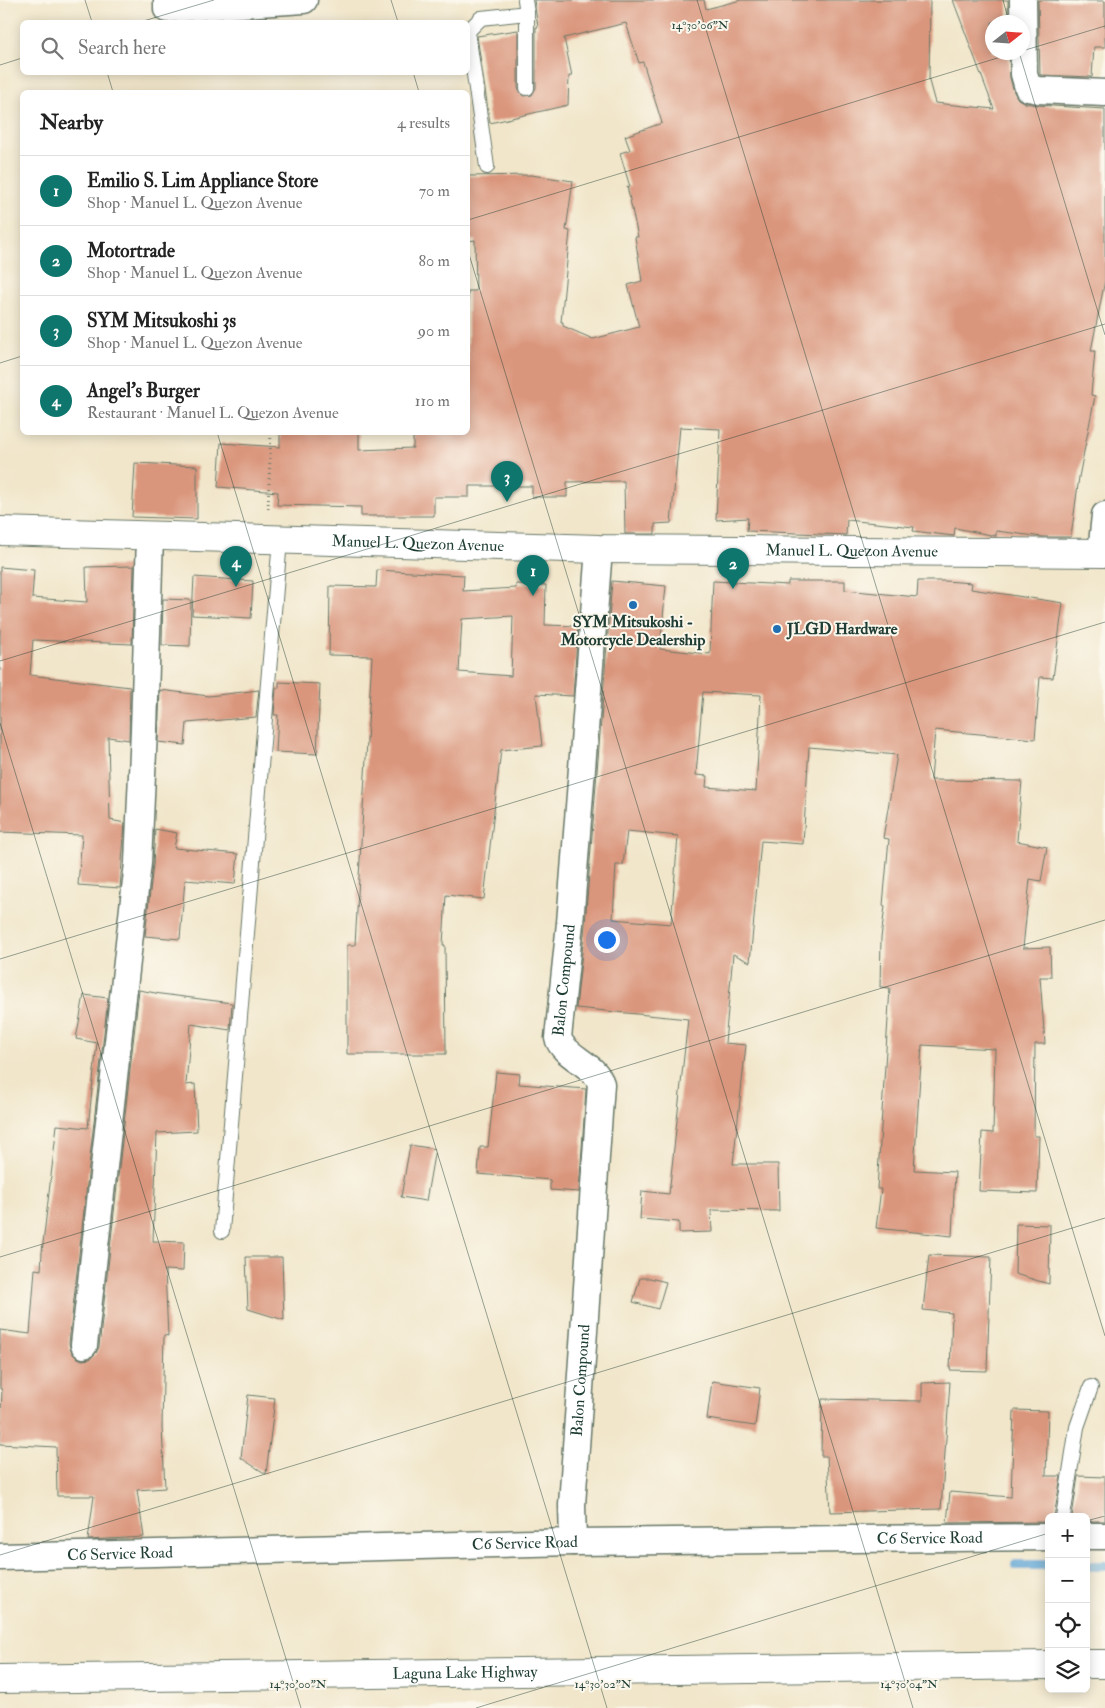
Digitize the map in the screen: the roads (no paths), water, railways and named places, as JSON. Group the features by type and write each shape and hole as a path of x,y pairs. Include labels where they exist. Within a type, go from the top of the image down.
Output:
{"main road":[{"name":"Manuel L. Quezon Avenue","path":"0,531 599,549 1103,554"},
{"path":"1090,1664 1105,1664"},
{"name":"Laguna Lake Highway","path":"0,1678 1045,1665"}],"street":[{"path":"167,4 304,0"},
{"path":"1023,0 1024,74 1028,88 1105,93"},
{"path":"1103,554 1105,514"},
{"path":"84,1345 138,863 150,536"},
{"name":"Balon Compound","path":"573,1542 572,1505 601,1084 599,1076 566,1050 558,1038 570,923 599,549"},
{"path":"1090,1536 1105,1536"},
{"name":"C6 Service Road","path":"0,1557 573,1542 1045,1537"}],"lane":[{"path":"470,30 481,18 526,7 527,88"},
{"path":"470,46 487,167"},
{"path":"222,1231 274,540"},
{"path":"1064,1513 1077,1427 1091,1387"}],"waterway":[{"path":"1016,1565 1045,1565"},
{"path":"1090,1566 1105,1566"}],"place":[{"name":"SYM Mitsukoshi 3s","path":"507,502"},
{"name":"Angel's Burger","path":"236,587"},
{"name":"Motortrade","path":"733,589"},
{"name":"Emilio S. Lim Appliance Store","path":"533,596"},
{"name":"SYM Mitsukoshi - Motorcycle Dealership","path":"633,605"},
{"name":"JLGD Hardware","path":"777,629"}]}
